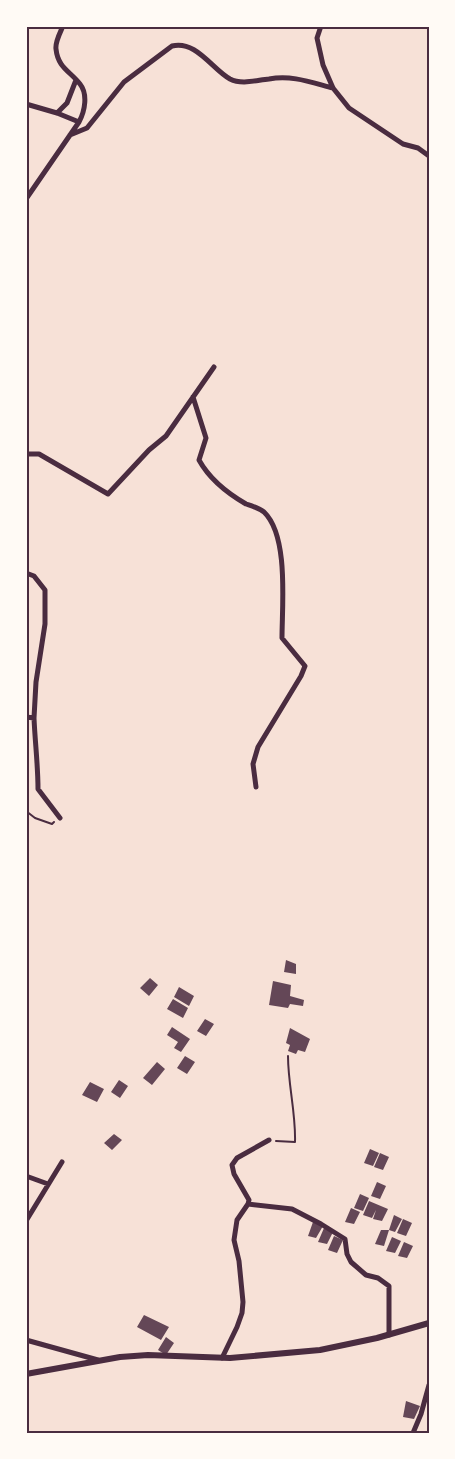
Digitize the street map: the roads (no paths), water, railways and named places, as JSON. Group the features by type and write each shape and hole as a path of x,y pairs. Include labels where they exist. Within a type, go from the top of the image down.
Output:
{"street":[{"path":"26,199 79,122 84,110 84,93 80,84 62,67 55,46 63,26"},
{"path":"322,26 317,38 322,64 333,88 349,108 403,144 418,148 429,156"},
{"path":"70,135 88,128 124,82 172,46 180,44 192,49 231,80 252,82 286,77 333,88"},
{"path":"56,113 66,103 76,80"},
{"path":"26,104 79,122"},
{"path":"26,454 39,454 108,494 149,450 166,436 214,367"},
{"path":"193,396 206,438 199,460 205,470 222,489 263,511 273,525 283,562 282,638 304,666 301,676 258,747 253,764 256,786"},
{"path":"26,573 34,576 45,590 45,624 36,682 34,718 35,750 39,775 38,789 60,818"},
{"path":"26,717 34,718"},
{"path":"222,1358 237,1327 242,1313 243,1302 239,1260 234,1240 237,1220 248,1204 247,1194 234,1174 232,1165 237,1158 269,1140"},
{"path":"26,1221 62,1162"},
{"path":"26,1176 48,1184"},
{"path":"248,1204 292,1209 346,1240 346,1254 351,1262 366,1275 378,1278 389,1286 389,1335"},
{"path":"26,1374 120,1357 148,1355 222,1358 320,1350 428,1325"},
{"path":"26,1340 98,1360"},
{"path":"413,1433 422,1414 429,1385"}]}
